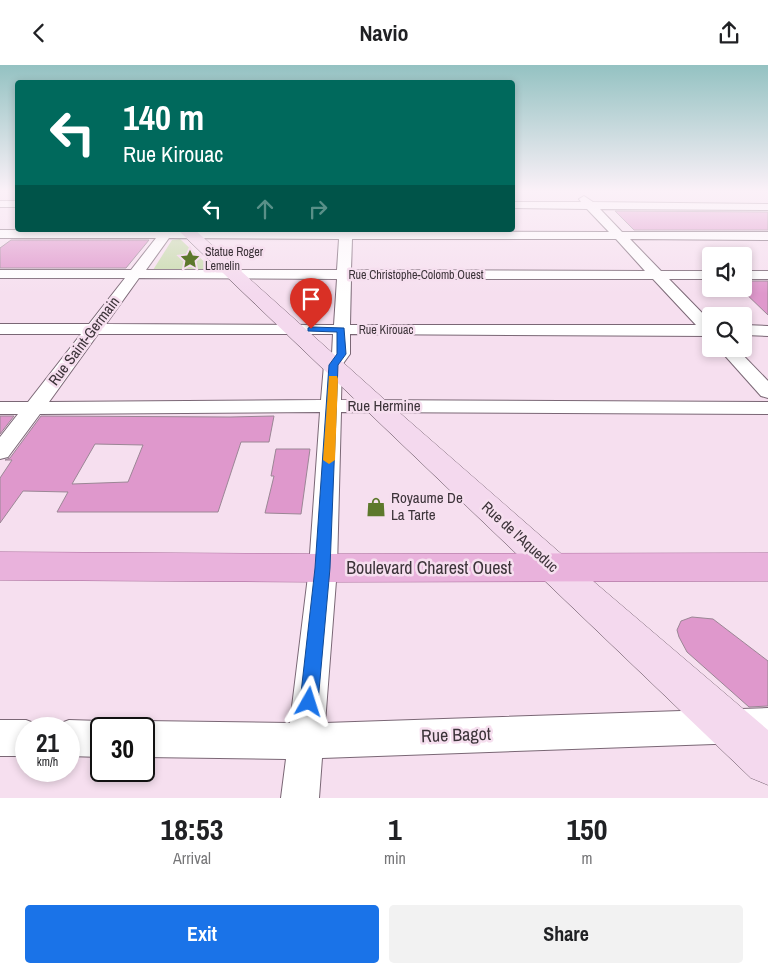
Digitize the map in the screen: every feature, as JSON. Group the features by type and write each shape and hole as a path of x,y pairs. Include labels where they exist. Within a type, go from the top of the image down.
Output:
{"main road":[{"name":"Boulevard Charest Ouest","path":"0,566 323,568 768,567"}],"street":[{"path":"610,226 702,321"},
{"path":"2,235 15,227"},
{"name":"Rue Saint-Germain","path":"0,452 167,232"},
{"path":"2,235 188,232 768,236"},
{"name":"Rue de l'Aqueduc","path":"188,232 296,329 376,406 553,568 768,761"},
{"path":"300,798 323,568 334,365 341,354 346,233"},
{"name":"Rue Christophe-Colomb Ouest","path":"0,274 702,275"},
{"path":"752,275 768,275"},
{"name":"Rue Kirouac","path":"0,329 702,331"},
{"path":"752,331 768,331"},
{"path":"735,357 768,392"},
{"name":"Rue Hermine","path":"0,408 376,406 768,408"},
{"name":"Rue Bagot","path":"155,739 305,741 768,725"},
{"path":"0,738 15,738"}],"green space":[{"path":"180,239 213,270 153,270 172,240"}],"building":[{"path":"630,226 768,226 768,230 634,230"},
{"path":"11,240 149,240 126,268 0,268 0,248"},
{"path":"752,281 768,281 768,315 749,297 752,297"},
{"path":"0,416 14,416 0,434"},
{"path":"41,416 274,416 269,442 241,442 218,512 57,512 68,492 23,491 0,523 0,478 12,460 5,460 10,458","holes":["95,444 143,445 128,482 72,484"]},
{"path":"276,449 310,449 301,514 265,513 274,476 271,476"},
{"path":"692,617 713,619 768,661 768,706 749,707 687,652 677,630 681,621"}],"slow traffic":[{"path":"329,460 333,379"}],"place":[{"name":"Statue Roger Lemelin","path":"190,259"},
{"name":"Royaume De La Tarte","path":"376,507"}],"route":[{"path":"309,702 323,568 334,365 341,354 341,329 311,329"}]}
